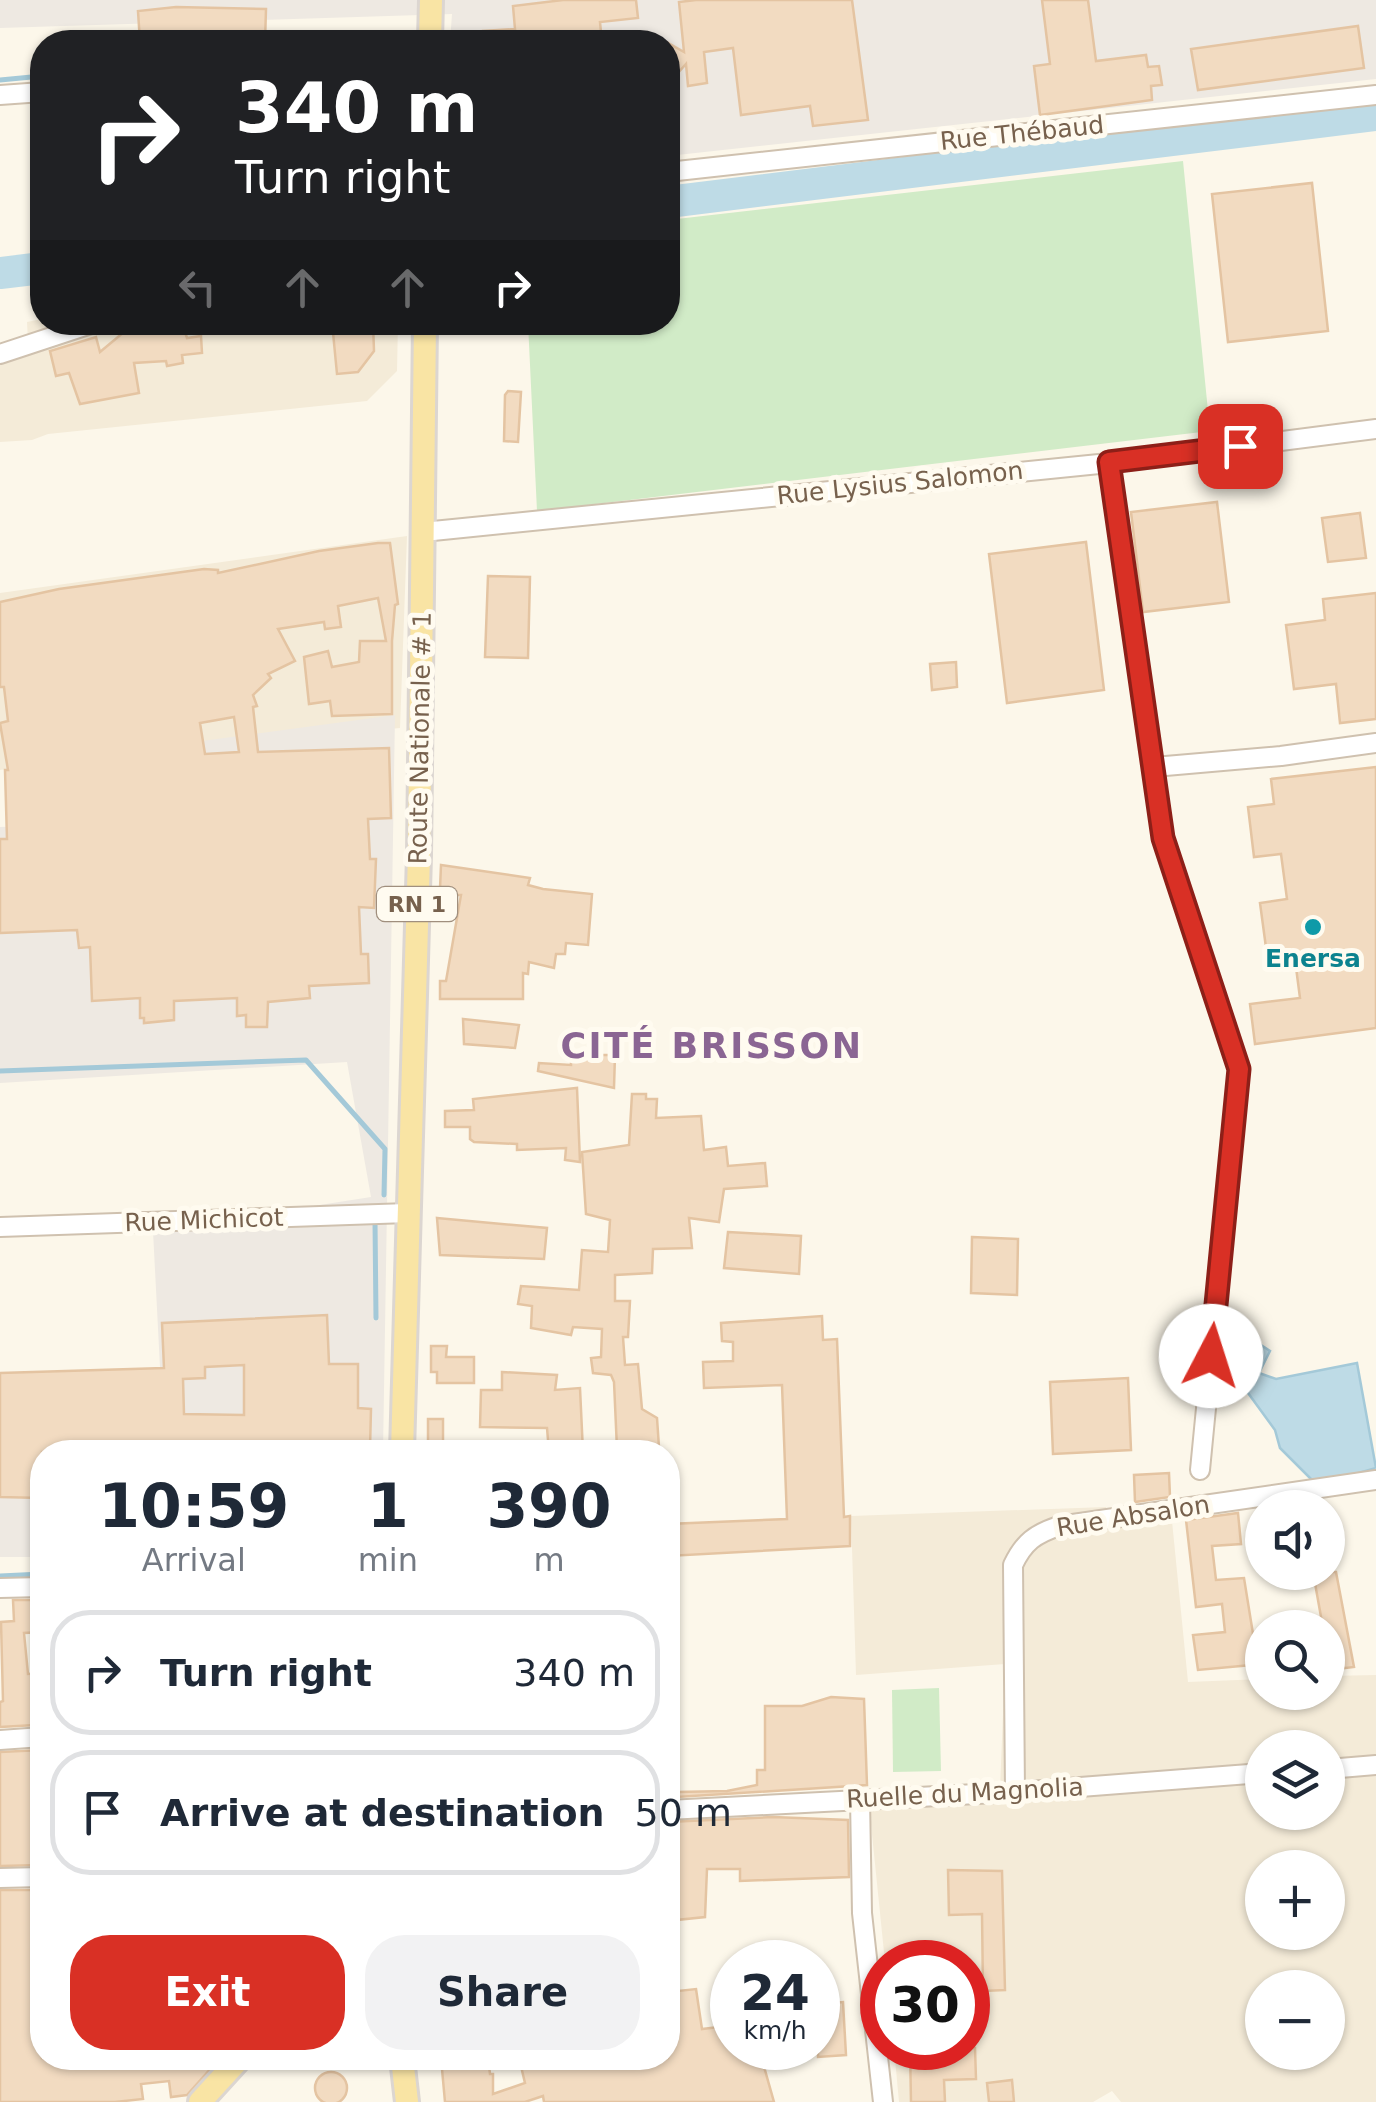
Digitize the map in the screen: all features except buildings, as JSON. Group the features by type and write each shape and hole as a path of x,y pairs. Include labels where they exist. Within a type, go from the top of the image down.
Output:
{"main road":[{"path":"430,30 431,0"},
{"name":"Route Nationale # 1","path":"402,1440 419,854 425,335"},
{"path":"200,2102 229,2070"},
{"path":"404,2070 408,2102"}],"street":[{"path":"0,95 30,93"},
{"name":"Rue Thébaud","path":"680,171 1376,95"},
{"path":"0,354 58,335"},
{"name":"Rue Lysius Salomon","path":"423,532 1109,462 1376,430"},
{"path":"1109,462 1163,838 1239,1069 1200,1470"},
{"path":"1154,767 1376,744"},
{"name":"Rue Michicot","path":"0,1227 408,1213"},
{"name":"Rue Absalon","path":"1015,1792 1014,1565 1022,1546 1038,1533 1058,1526 1376,1480"},
{"path":"0,1588 30,1587"},
{"path":"0,1740 30,1738"},
{"path":"1345,1767 1376,1764"},
{"name":"Ruelle du Magnolia","path":"680,1809 1015,1792 1245,1774"},
{"path":"860,1799 862,1912 883,2102"},
{"path":"0,1878 30,1877"}],"shaded area":[{"path":"0,0 1376,0 1376,79 680,155 680,30 451,30 452,14 0,28"},
{"path":"30,321 30,335 398,335 397,371 367,401 0,442 0,347 28,341"},
{"path":"407,536 400,728 100,756 0,770 0,593"},
{"path":"395,715 383,1440 30,1440 30,1557 0,1557 0,1406 162,1406 153,1231 371,1197 347,1062 0,1083 0,827 28,826 23,765"},
{"path":"1106,1507 1106,1527 1172,1521 1188,1682 1245,1680 1245,1710 1345,1710 1345,1676 1376,1675 1376,2102 1121,2102 1112,2091 1093,2102 899,2102 896,2070 990,2070 990,1940 883,1940 868,1795 1000,1789 1005,1664 856,1675 851,1516"}],"green space":[{"path":"1183,161 1210,431 537,511 529,335 680,335 680,219"},
{"path":"939,1688 941,1771 893,1772 892,1690"}],"water":[{"path":"1261,1345 1270,1351 1259,1373 1276,1379 1357,1363 1376,1468 1317,1485 1280,1448 1275,1430 1243,1386"}],"waterway":[{"path":"0,80 30,77"},
{"path":"680,201 1376,115"},
{"path":"0,273 30,269"},
{"path":"0,1071 306,1060 385,1149 384,1195"},
{"path":"375,1221 376,1318"},
{"path":"0,1576 30,1575"}],"place":[{"name":"Enersa","path":"1313,927"}],"district":[{"name":"CITÉ BRISSON","path":"712,1046"}],"route":[{"path":"1211,1356 1239,1069 1163,838 1109,462 1240,446"}]}
